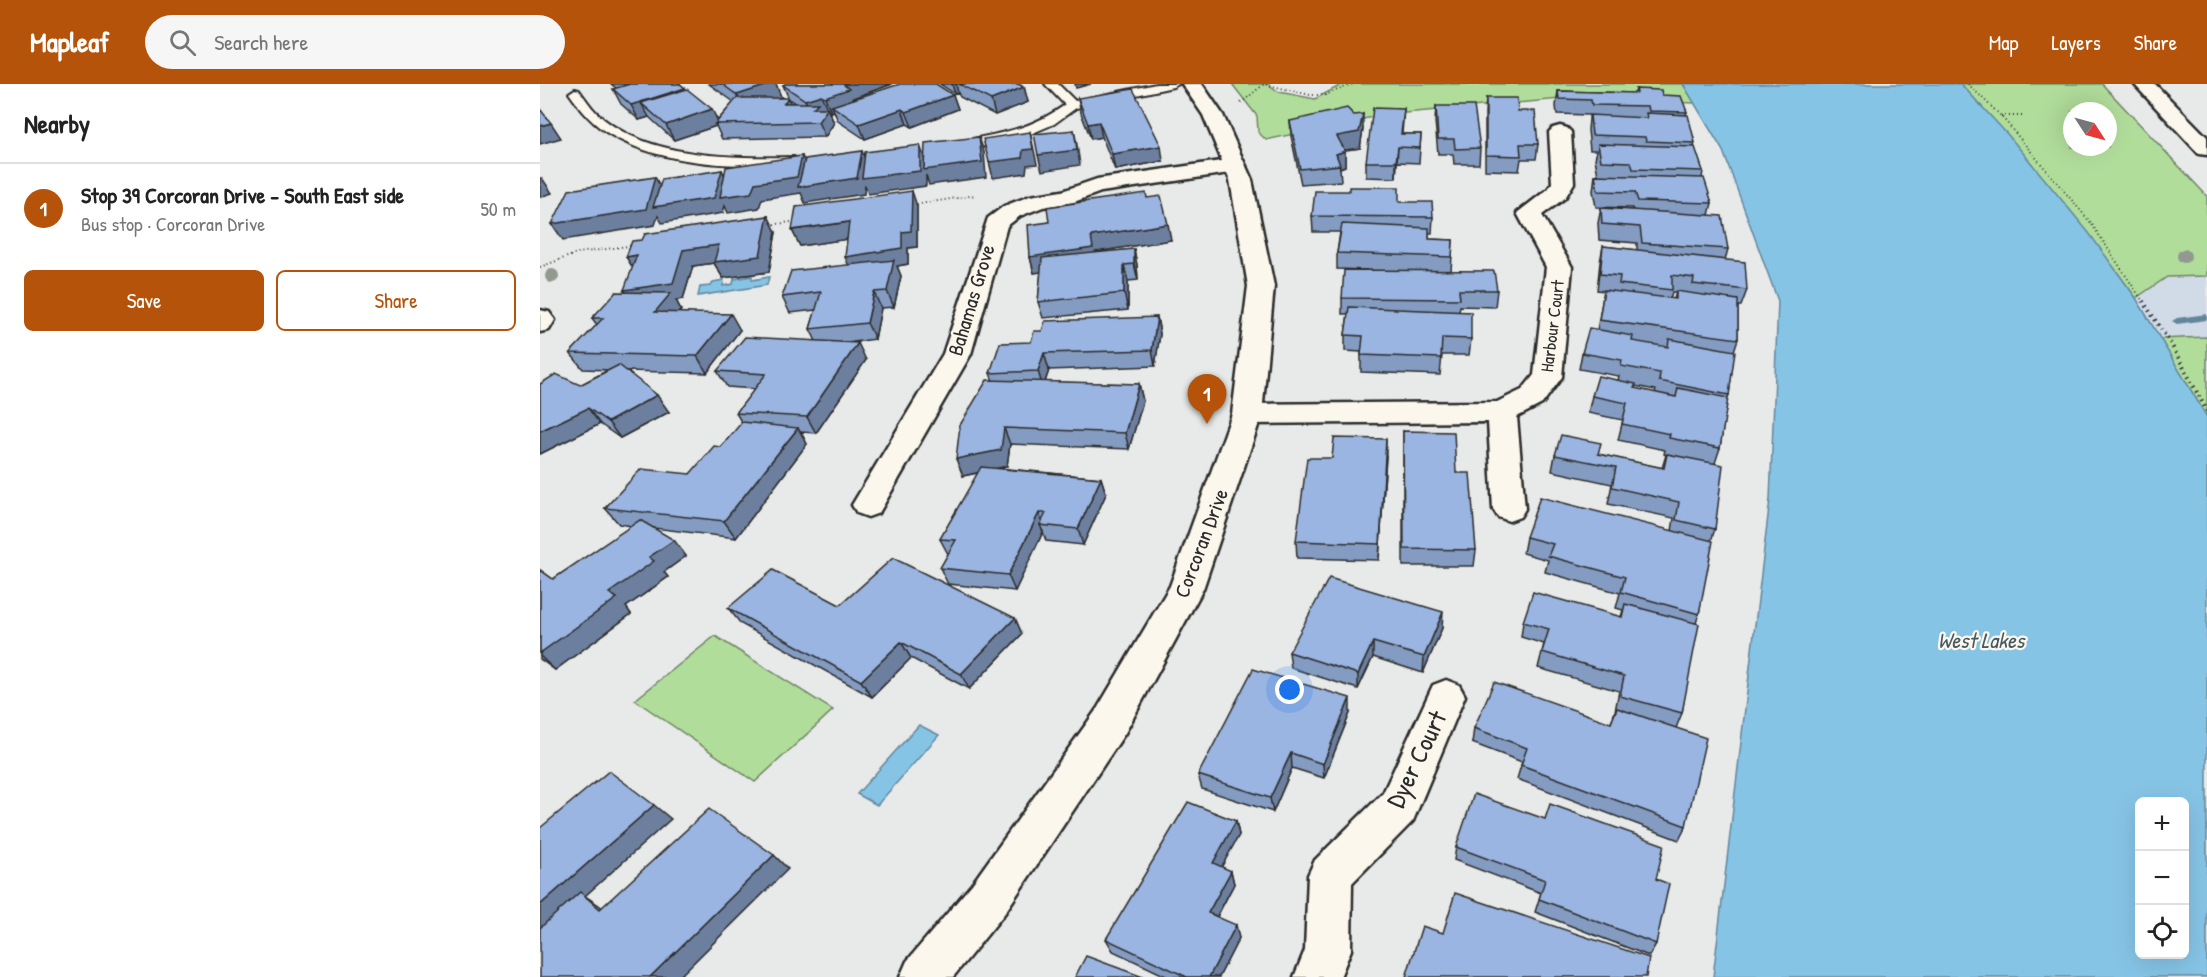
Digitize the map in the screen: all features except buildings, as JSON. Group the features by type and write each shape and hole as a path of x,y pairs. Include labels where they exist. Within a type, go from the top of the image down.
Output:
{"street":[{"name":"Corcoran Drive","path":"923,977 988,899 1111,721 1186,589 1247,414 1261,286 1238,173 1213,115 1192,84"},
{"path":"2144,84 2207,149"},
{"name":"Harbour Court","path":"1247,414 1502,412 1532,397 1548,377 1559,267 1529,213 1557,193 1563,183 1560,132"},
{"name":"Bahamas Grove","path":"868,505 957,354 996,223 1012,212 1038,201 1066,197 1100,199 1238,173"},
{"path":"540,318 542,320 540,324"},
{"path":"1502,412 1509,508"},
{"name":"Dyer Court","path":"1317,977 1328,950 1330,875 1398,807 1446,696"}],"lane":[{"path":"1051,84 1072,105"},
{"path":"946,148 992,141 1024,132 1050,121 1072,105 1173,84"},
{"path":"575,93 584,109 603,126 621,136 665,152 719,160 807,161"}],"path":[{"path":"1259,84 1310,95 1325,95 1353,84"},
{"path":"1213,115 1234,111 1241,102 1264,84"},
{"path":"1968,84 2001,116 2091,223 2172,346 2207,411"},
{"path":"2001,116 2024,116"},
{"path":"912,205 982,195"},
{"path":"762,226 809,220"},
{"path":"540,267 578,253 636,245"}],"shaded area":[{"path":"2207,276 2207,337 2159,339 2136,298 2167,277"}],"green space":[{"path":"1232,84 1268,84 1279,92 1315,99 1343,84 1683,84 1695,103 1561,99 1382,115 1266,140 1258,132 1257,116"},
{"path":"1961,84 2102,84 2207,196 2207,276 2167,277 2136,298 2052,188"},
{"path":"2207,337 2207,417 2159,339"},
{"path":"715,636 833,710 755,782 635,700"}],"water":[{"name":"West Lakes","path":"1683,84 1961,84 2009,136 2089,233 2136,298 2207,417 2207,977 1713,977 1770,499 1778,301 1723,151"},
{"path":"752,276 752,280 769,277 767,285 698,296 700,287 711,286 713,282 724,280 723,286 733,284 734,279"},
{"path":"919,725 939,735 877,805 857,794"}],"waterway":[{"path":"2177,321 2207,317"}],"place":[{"name":"Stop 39 Corcoran Drive - South East side","path":"1207,424"}]}
